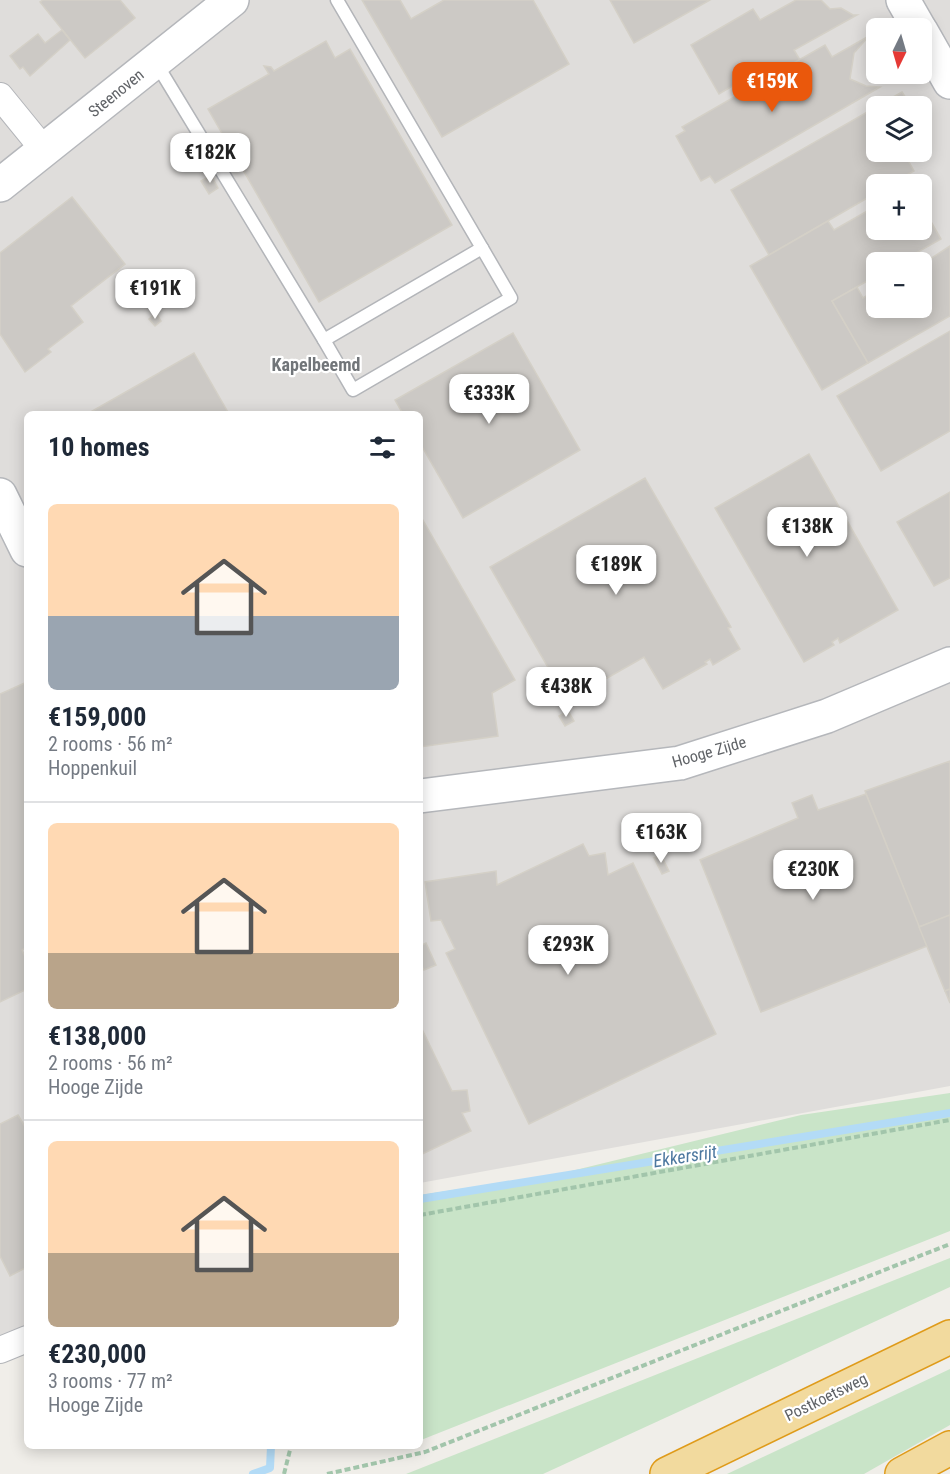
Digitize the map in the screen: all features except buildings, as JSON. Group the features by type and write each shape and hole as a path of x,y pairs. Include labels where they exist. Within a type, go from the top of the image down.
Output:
{"highway":[{"name":"Postkoetsweg","path":"667,1474 950,1337"},
{"path":"902,1474 950,1448"},
{"name":"Postkoetsweg","path":"651,1474 701,1457"}],"street":[{"name":"Steenoven","path":"0,185 232,0"},
{"path":"903,0 913,18"},
{"path":"932,51 950,82"},
{"path":"0,96 44,150"},
{"path":"0,495 24,544"},
{"name":"Hooge Zijde","path":"423,796 680,763 827,716 950,664"},
{"path":"0,1350 24,1340"}],"lane":[{"path":"155,62 353,390 511,298 337,0"},
{"path":"324,340 482,248"}],"path":[{"path":"423,1214 950,1120"},
{"path":"327,1474 425,1452 950,1244"},
{"path":"284,1474 290,1449"}],"shaded area":[{"name":"Kapelbeemd","path":"0,0 950,0 950,1086 423,1182 423,411 24,411 24,1354 0,1364"}],"green space":[{"path":"950,1093 950,1231 423,1439 423,1195 559,1174 801,1115"},
{"path":"950,1258 950,1287 543,1474 406,1474"},
{"path":"950,1369 950,1425 864,1474 727,1474"}],"waterway":[{"name":"Ekkersrijt","path":"423,1199 950,1113"},
{"name":"Ekkersrijt","path":"253,1474 270,1468 271,1449"}],"district":[{"name":"Kapelbeemd","path":"316,364"}]}
